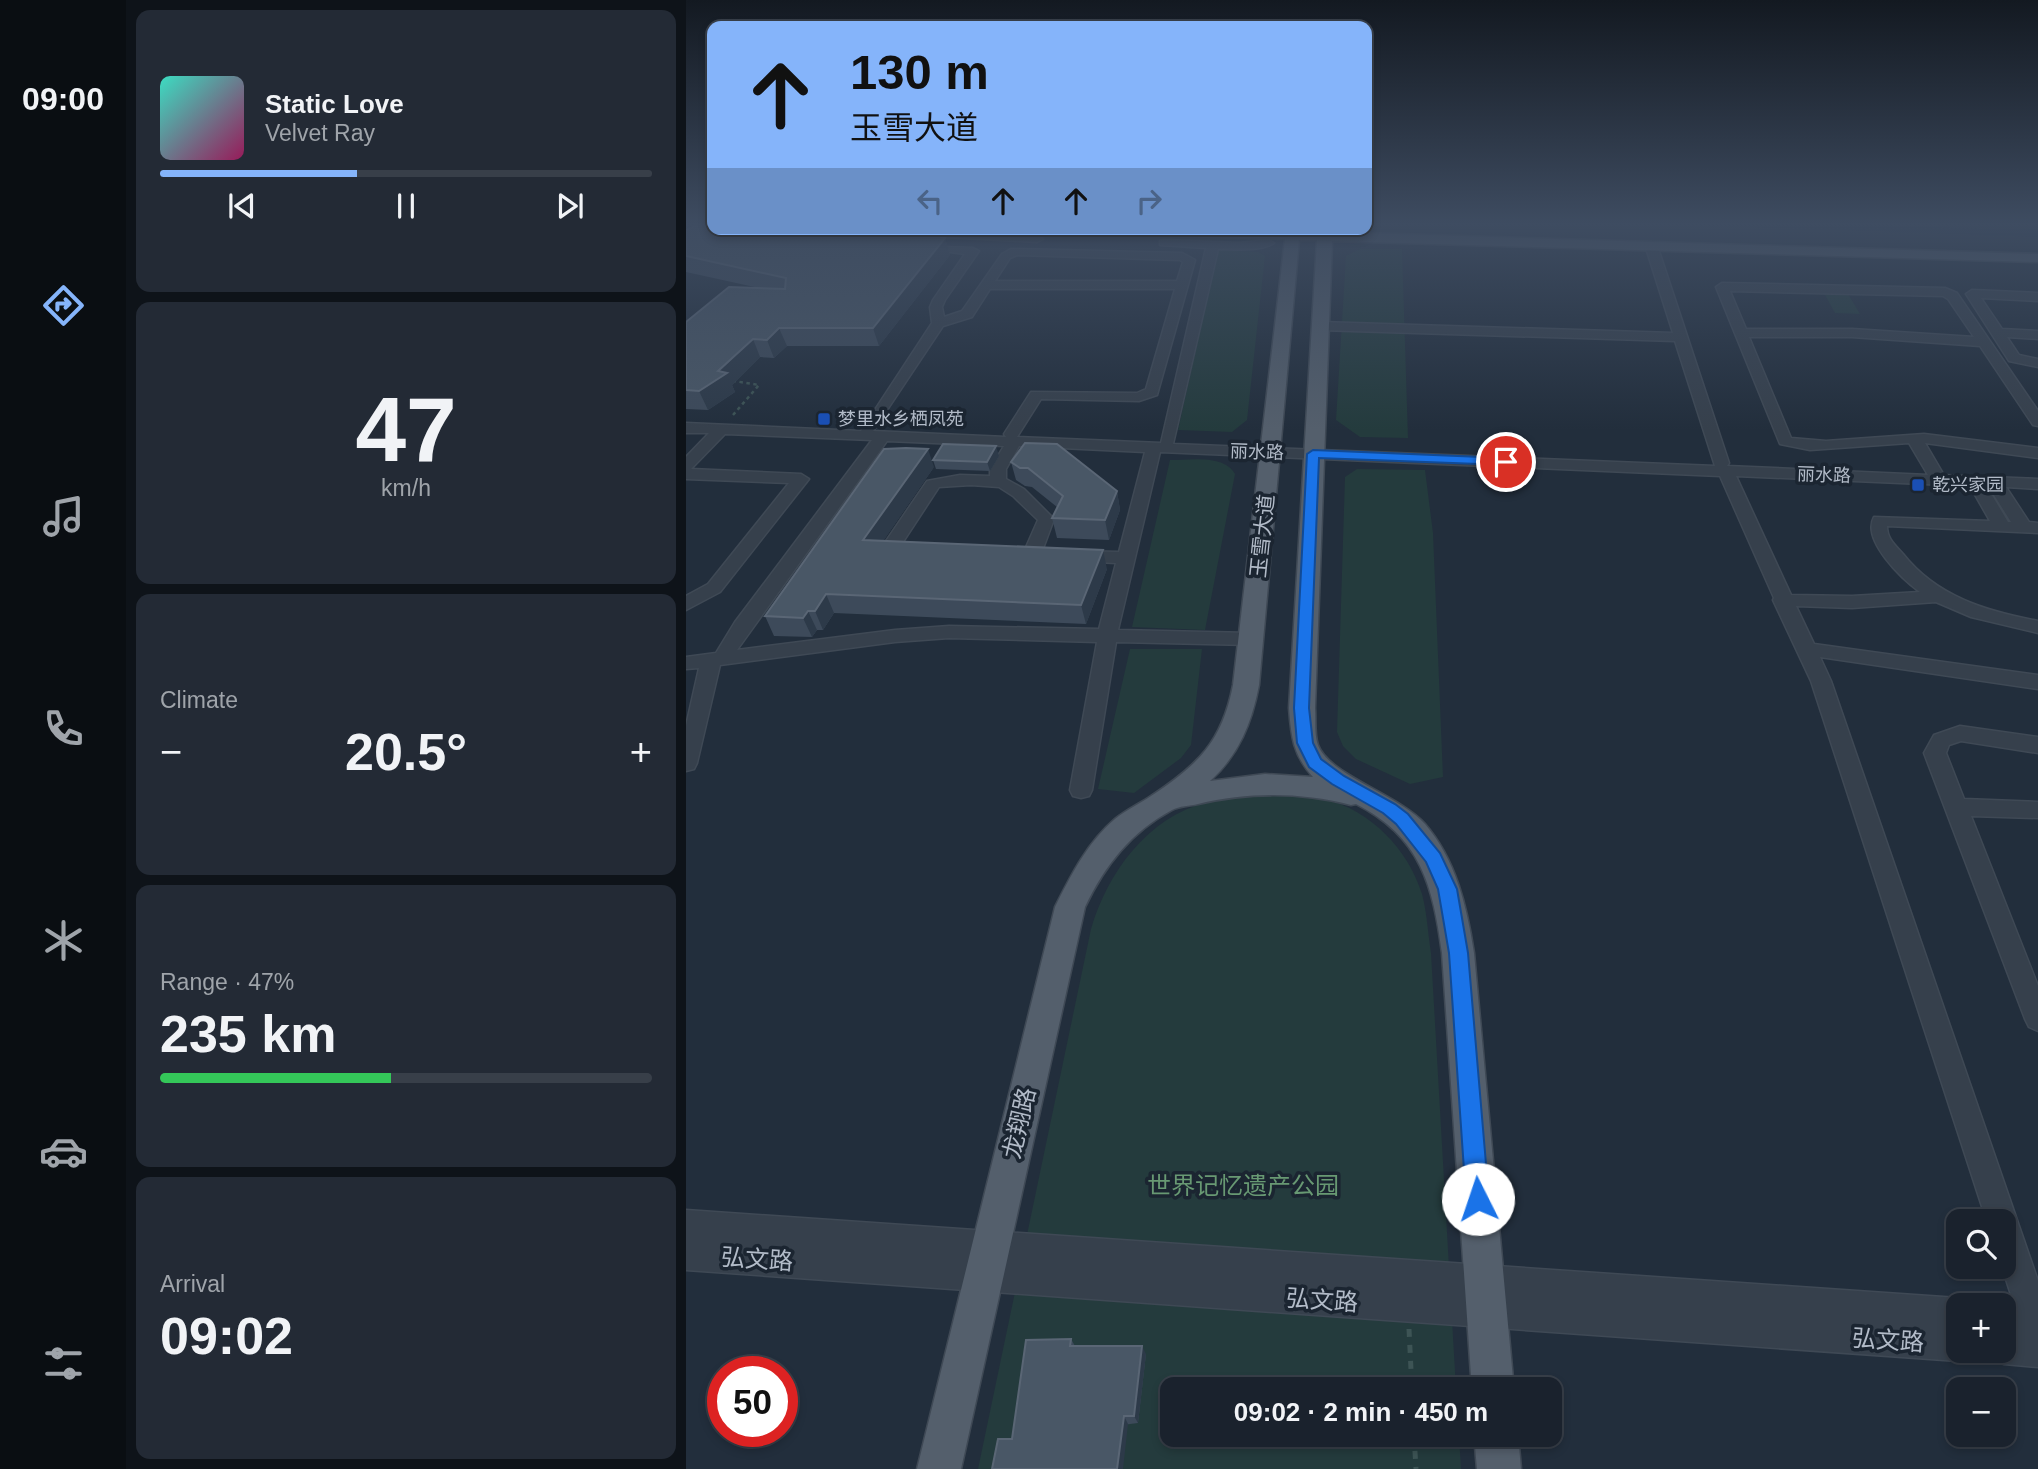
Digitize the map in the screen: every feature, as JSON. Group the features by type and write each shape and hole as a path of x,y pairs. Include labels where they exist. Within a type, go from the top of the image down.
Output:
{"main road":[{"name":"玉雪大道","path":"1155,807 1203,774 1228,744 1244,701 1287,294"},
{"path":"1321,294 1301,708 1305,743 1315,763 1338,780 1389,808 1414,831 1434,858 1447,889 1458,953 1492,1377"},
{"path":"1155,807 1202,792 1274,784 1345,793 1389,808"},
{"name":"龙翔路","path":"939,1469 1070,907 1088,872 1111,841 1126,825 1155,807"},
{"path":"1497,1447 1499,1469"}],"street":[{"path":"686,763 716,658 742,626 875,432 938,323 936,307 943,294"},
{"path":"938,323 956,320 967,314 980,294"},
{"path":"998,482 1014,470 1018,439 1037,395 1139,397 1152,392 1180,294"},
{"path":"1081,790 1107,635 1200,294"},
{"path":"1667,294 1723,467 1821,681 1998,1209"},
{"path":"1726,294 1785,441 1809,447 1872,439 1915,439 2038,453"},
{"path":"1948,294 1953,296 2038,422"},
{"path":"2038,297 1972,294 2014,358 2038,363"},
{"path":"1320,326 1681,337"},
{"path":"1741,333 1863,333 1984,342"},
{"path":"1998,333 2038,335"},
{"name":"丽水路","path":"686,421 723,426 1723,467 2038,484"},
{"path":"686,466 723,426"},
{"name":"丽水路","path":"694,429 723,426"},
{"path":"686,445 694,429"},
{"path":"1915,439 1934,472"},
{"name":"丽水路","path":"1723,467 2038,476"},
{"path":"686,474 801,479 714,587 686,604"},
{"path":"937,549 896,547 893,544 933,484 943,480 998,482 1009,485 1046,519 1038,554 1126,558"},
{"path":"1975,481 2002,526"},
{"path":"1994,482 2030,528"},
{"path":"2030,528 1880,521 1878,530 1881,540 1913,578 1939,596 1989,615 2038,627"},
{"path":"1782,600 1852,602 1939,596"},
{"path":"686,663 920,633 1251,639"},
{"path":"1805,649 2038,682"},
{"path":"2036,1005 1935,753 1941,740 1960,733 2038,745"},
{"path":"1955,807 2038,810"},
{"name":"弘文路","path":"686,1225 987,1261 1408,1306 1485,1296 1946,1344"},
{"name":"弘文路","path":"686,1254 987,1261 1485,1296 1946,1314"},
{"path":"2016,1275 2029,1327"}],"path":[{"path":"723,380 759,385 723,426"},
{"path":"1408,1306 1411,1377"},
{"path":"1415,1447 1416,1469"}],"green space":[{"path":"1208,294 1261,294 1247,420 1232,432 1178,430"},
{"path":"1344,294 1403,294 1408,438 1360,437 1336,420"},
{"path":"1824,294 1848,294 1860,314 1835,313"},
{"path":"1170,460 1215,461 1223,463 1235,474 1205,630 1132,627"},
{"path":"1357,469 1425,470 1433,533 1443,777 1410,784 1356,759 1343,746 1337,732 1345,477"},
{"path":"1130,649 1202,649 1191,745 1181,758 1134,793 1098,789"},
{"name":"世界记忆遗产公园","path":"1266,791 1318,797 1342,805 1372,822 1385,834 1397,847 1416,877 1422,894 1431,953 1455,1377 1160,1377 1160,1447 1460,1447 1461,1469 978,1469 1091,929 1098,908 1119,868 1148,834 1185,810 1229,797"}],"building":[{"path":"721,294 901,294 873,328 779,328 767,340 753,339 718,371 727,373 699,391 686,390 686,322"},
{"path":"1025,443 1057,444 1117,491 1105,520 1052,518 1063,496 1028,468 1020,468 1011,462"},
{"path":"943,444 996,446 987,462 933,460"},
{"path":"884,449 928,449 863,540 1103,550 1081,605 826,594 815,611 808,611 803,618 765,616"},
{"path":"1071,1339 1070,1346 1142,1346 1134,1416 1124,1416 1117,1469 992,1469 998,1439 1012,1439 1026,1340"}],"place":[{"name":"梦里水乡栖凤苑","path":"824,419"},
{"name":"乾兴家园","path":"1918,485"}],"route":[{"path":"1478,1199 1458,953 1447,889 1434,858 1402,819 1389,808 1338,780 1315,763 1305,743 1301,708 1313,454 1506,462"}]}
